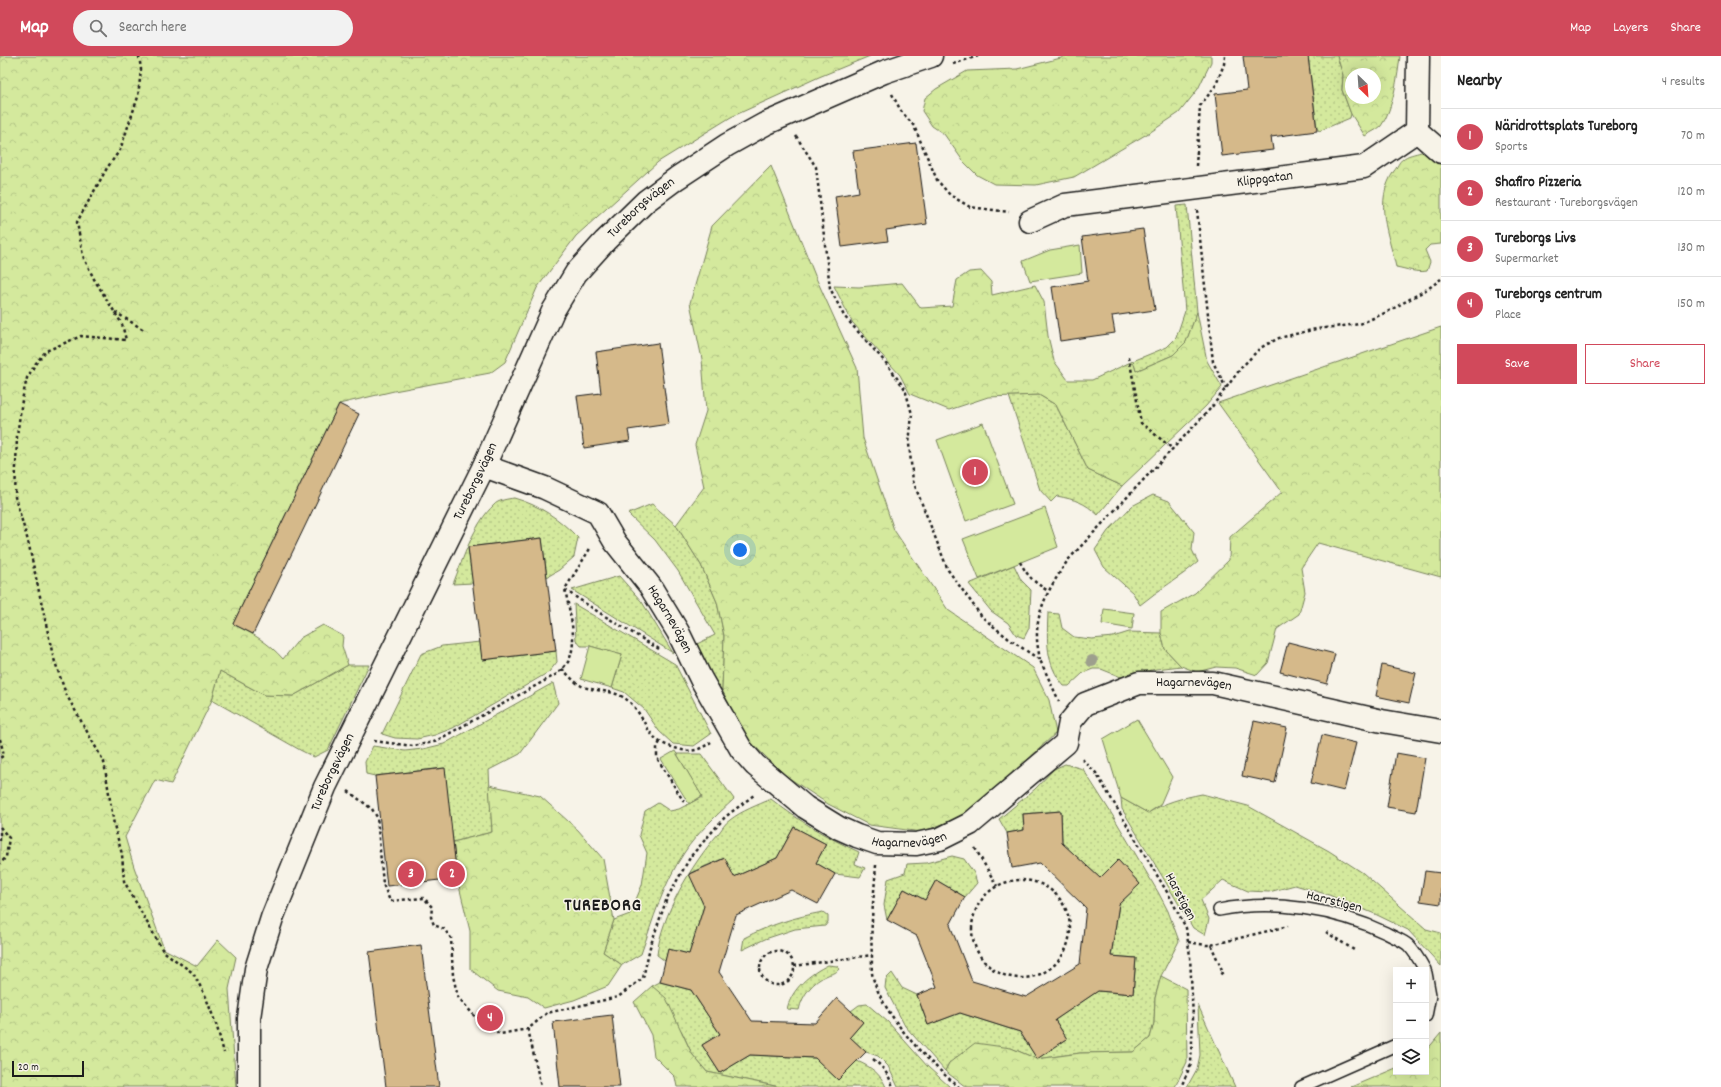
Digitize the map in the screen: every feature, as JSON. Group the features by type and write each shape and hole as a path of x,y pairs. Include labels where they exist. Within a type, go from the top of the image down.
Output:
{"street":[{"name":"Tureborgsvägen","path":"249,1087 249,1018 256,969 272,918 325,787 484,466 553,311 576,273 605,241 646,201 677,178 727,145 765,124 884,72 931,56"},
{"path":"1418,56 1417,131 1441,152"},
{"name":"Klippgatan","path":"1023,217 1065,205 1364,167 1417,131"},
{"name":"Hagarnevägen","path":"484,466 545,488 598,513 615,542 650,586 674,625 701,679 741,749 772,780 805,807 839,828 877,843 916,844 940,838 970,824 1068,733 1085,704 1139,683 1213,683 1382,721 1441,731"}],"lane":[{"name":"Harrstigen","path":"1219,910 1239,906 1266,904 1292,907 1346,918 1376,928 1406,944 1415,953 1423,967"},
{"name":"Harrstigen","path":"1429,990 1429,1000"},
{"path":"1301,1087 1393,1046"}],"path":[{"path":"139,56 141,69 138,97 120,150 107,168 77,222 83,256 94,279 122,324 126,340 81,336 46,351 36,363 27,378 22,400 17,436 15,497 28,541 53,656 66,694 104,762 112,817 122,854 124,881 163,951 193,972 205,995 217,1026 226,1060"},
{"path":"1225,56 1224,64 1216,85 1200,106 1195,188 1213,362 1226,388"},
{"path":"890,92 901,111 914,126 937,180 950,195 970,207 1023,217"},
{"path":"794,133 816,167 830,288 844,316 886,363 905,389 912,414 909,444 913,481 948,570 982,617 1009,639 1040,660"},
{"path":"1040,660 1037,637 1040,611 1048,591 1068,560 1211,408 1260,348 1279,338 1316,328 1360,324 1390,311 1429,288 1441,279"},
{"path":"113,311 144,330"},
{"path":"1129,357 1142,423 1173,449"},
{"path":"370,741 413,746 434,742 558,674 568,662 572,648 572,627 565,589 595,542"},
{"path":"1020,562 1027,575 1048,591"},
{"path":"565,589 602,615 662,650"},
{"name":"Harstigen","path":"1040,660 1068,733 1096,773 1170,898 1186,928 1190,956 1193,1018 1191,1064 1181,1087"},
{"path":"562,669 581,686 607,691 621,696 634,705 647,727 660,742 687,751 698,750 714,739"},
{"path":"0,739 4,755 0,758"},
{"path":"660,742 657,747 657,758 684,802"},
{"path":"345,789 372,810 376,817 383,884 390,901 424,898 432,907 431,917 434,925 444,929 451,938 453,976 458,997 478,1020 500,1034 528,1029 548,1014 618,997 643,978 650,947 667,898 691,856 725,817 756,793"},
{"path":"0,827 9,838 6,857 0,864"},
{"path":"0,832 0,842"},
{"path":"973,845 997,886"},
{"path":"876,858 872,906 873,977 885,1005 903,1030 929,1060 959,1087"},
{"path":"1012,881 1034,882 1044,886 1057,896 1066,909 1069,925 1068,941 1061,956 1050,968 1036,975 1020,978 1004,975 990,968 980,956 973,941 972,925 976,910 984,896 997,886 1012,881"},
{"path":"1188,942 1206,946 1224,943 1280,927 1293,926"},
{"path":"1324,931 1354,950"},
{"path":"1211,945 1223,972 1218,976"},
{"path":"779,951 789,956 794,966 792,977 783,985 778,986 767,983 760,974 759,968 763,957 779,951"},
{"path":"794,966 872,955"},
{"path":"528,1029 541,1087"},
{"path":"873,1060 882,1067 891,1080 893,1087"}],"green space":[{"path":"0,56 870,56 819,77 731,117 658,162 576,236 537,288 505,362 490,373 394,391 339,404 233,624 260,639 283,659 300,638 323,625 343,636 342,646 348,665 293,696 264,695 220,671 212,700 171,784 155,780 125,837 134,867 164,949 197,966 218,940 236,957 229,989 236,1087 0,1087"},
{"path":"1064,56 1211,56 1211,62 1198,89 1179,113 1152,131 1074,177 1036,185 994,184 977,175 963,161 944,134 932,126 922,111 925,98 936,89 967,71 1017,69"},
{"path":"1308,56 1337,56 1343,75 1342,90 1345,98 1345,104 1347,104 1351,114 1350,118 1319,131 1317,128"},
{"path":"1337,56 1400,56 1398,73 1389,111 1381,126 1365,136 1351,114 1347,104 1381,104 1381,68 1345,68 1345,98 1342,90 1343,75"},
{"path":"1421,152 1432,152 1441,159 1441,244 1430,245 1425,250 1430,262 1427,271 1419,272 1396,267 1384,219 1384,195 1388,183 1399,163 1407,156"},
{"path":"771,166 816,278 857,368 863,438 894,530 948,610 1033,668 1049,700 1056,733 971,813 922,832 869,825 828,804 786,776 745,737 722,690 724,636 717,602 701,565 676,525 704,487 695,445 706,411 702,359 690,303 712,226"},
{"path":"1187,205 1197,312 1186,342 1173,355 1136,371 1133,361 1167,347 1176,338 1185,311 1176,206"},
{"path":"1080,245 1082,273 1030,281 1023,261 1050,250"},
{"path":"981,271 991,282 992,295 1035,285 1044,302 1048,336 1054,361 1068,380 1092,380 1133,361 1136,371 1173,355 1186,342 1197,312 1207,361 1222,387 1206,406 1122,486 1088,470 1056,405 1039,395 988,397 949,410 910,394 900,375 852,322 834,286 859,287 902,283 921,308 952,306 957,280 969,272"},
{"path":"1441,327 1441,577 1318,543 1301,568 1305,592 1299,614 1277,629 1268,663 1257,675 1235,668 1216,667 1197,672 1181,666 1165,649 1161,633 1161,612 1195,593 1229,560 1230,537 1282,492 1218,403"},
{"path":"1039,395 1056,405 1088,470 1122,486 1098,515 1084,504 1069,499 1057,496 1051,502 1040,490 1009,396"},
{"path":"983,423 1013,504 966,521 937,440"},
{"path":"1153,495 1169,501 1194,532 1192,550 1198,562 1140,605 1133,593 1104,567 1095,550 1108,531 1132,506"},
{"path":"514,498 549,514 571,531 578,538 574,557 559,570 547,577 542,538 468,547 473,583 453,584 465,553 475,531 481,521 496,503"},
{"path":"652,504 676,525 701,565 717,602 724,636 722,690 714,683 697,644 715,635 678,571 655,540 628,514"},
{"path":"1045,508 1058,547 979,579 963,539"},
{"path":"1014,565 1021,580 1031,590 1029,628 1024,638 1016,635 1008,623 991,611 969,584"},
{"path":"619,576 642,602 673,653 572,590"},
{"path":"574,604 675,664 711,734 694,746 673,744 659,731 644,709 624,692 612,688 622,655 590,646 581,646 576,640"},
{"path":"1104,609 1134,613 1132,629 1102,624"},
{"path":"1048,613 1059,614 1062,628 1074,637 1092,639 1113,637 1129,632 1161,633 1165,649 1181,666 1156,669 1121,677 1101,669 1093,669 1083,673 1069,686 1064,686 1053,669 1048,651"},
{"path":"480,642 483,660 556,651 557,662 549,672 453,728 435,735 417,739 395,738 382,734 421,654 442,646"},
{"path":"590,646 622,655 612,688 581,679"},
{"path":"348,665 369,665 328,750 314,757 212,700 220,671 264,695 293,696"},
{"path":"553,683 558,703 520,754 489,770 492,832 453,842 444,768 375,776 366,774 365,762 373,746 405,751 423,749 444,744"},
{"path":"1137,719 1172,777 1160,805 1148,813 1121,798 1103,739"},
{"path":"675,751 702,796 689,804 661,759"},
{"path":"677,754 701,754 734,799 701,832 684,853 664,890 641,954 622,965 603,952 614,920 630,914 642,885 647,853 639,835 645,811 658,803 670,811 679,809 702,797"},
{"path":"1065,764 1083,769 1158,892 1168,911 1179,941 1161,976 1155,998 1154,1023 1150,1038 1133,1052 1080,1053 1037,1059 1011,1048 949,1063 945,1071 905,1026 885,988 886,979 892,973 902,988 917,995 928,1025 960,1013 1020,1032 1037,1058 1067,1039 1055,1020 1098,991 1133,994 1136,958 1111,956 1119,904 1140,884 1118,860 1100,878 1062,843 1061,811 1023,814 1024,830 1007,833 999,819 1035,789 1054,769"},
{"path":"489,785 540,796 578,830 603,859 614,920 603,952 622,965 608,986 574,1000 544,1008 528,997 498,991 470,969 470,931 457,878 453,842 492,832"},
{"path":"1202,794 1248,806 1329,851 1363,873 1426,929 1441,933 1441,966 1408,930 1375,914 1329,895 1295,885 1269,892 1248,891 1223,880 1201,900 1209,919 1205,935 1193,928 1122,809 1121,798 1148,813 1174,801"},
{"path":"771,799 813,828 859,852 855,864 865,868 860,877 835,874 816,863 826,844 794,827 777,858 734,877 724,858 690,873 704,906 689,954 669,949 665,961 657,955 660,940 671,907 688,875 728,821 744,811"},
{"path":"952,856 964,859 974,873 977,883 965,897 936,880 925,900 904,889 887,920 884,905 888,879 905,873 907,864 926,863"},
{"path":"823,912 828,916 828,922 825,926 795,929 765,939 742,950 744,938 753,933 802,916"},
{"path":"828,965 837,966 839,969 835,973 818,981 809,989 800,1004 799,1010 787,1009 789,1001 797,988 808,977"},
{"path":"1161,976 1186,989 1187,1062 1175,1087 966,1087 945,1071 949,1063 975,1043 1011,1048 1037,1059 1080,1053 1133,1052 1150,1038 1154,1023 1155,998"},
{"path":"660,982 691,990 720,1034 702,1045 720,1073 750,1055 815,1058 838,1080 857,1061 874,1071 881,1078 886,1087 780,1087 707,1072 692,1054 682,1032 652,986"},
{"path":"652,986 666,998 692,1054 707,1072 780,1087 677,1087 675,1077 654,1056 651,1035 634,1002"},
{"path":"867,1004 888,1022 928,1067 950,1087 898,1087 888,1066 878,1056 866,1052 850,1037 863,1022 851,1011 859,1005"},
{"path":"1198,1005 1235,1087 1187,1087 1197,1069 1200,1055"},
{"path":"1441,1033 1441,1087 1351,1087 1393,1069 1393,1075 1429,1075 1429,1047"}],"building":[{"path":"1243,56 1308,56 1317,131 1271,137 1273,150 1222,156 1215,94 1247,90"},
{"path":"916,143 927,224 886,230 888,241 842,247 835,196 859,192 853,151"},
{"path":"1143,229 1155,310 1112,316 1115,333 1060,341 1052,287 1088,281 1082,237"},
{"path":"658,343 669,424 628,430 630,441 584,448 577,396 601,393 596,352"},
{"path":"339,404 359,414 253,634 233,624"},
{"path":"542,538 556,651 482,660 468,547"},
{"path":"1288,642 1335,654 1327,684 1280,672"},
{"path":"1382,665 1416,673 1409,703 1376,696"},
{"path":"1254,721 1287,728 1275,783 1242,776"},
{"path":"1322,735 1356,743 1344,791 1311,783"},
{"path":"1396,753 1425,758 1416,812 1387,807"},
{"path":"445,768 457,878 387,886 375,776"},
{"path":"1061,811 1062,843 1100,878 1118,860 1140,884 1119,904 1111,956 1136,958 1133,994 1098,991 1055,1020 1067,1039 1037,1059 1020,1032 960,1013 928,1025 917,995 937,987 917,936 887,920 904,889 925,900 936,880 965,897 950,925 972,981 1026,997 1080,964 1086,908 1040,863 1012,868 1007,833 1024,830 1023,814"},
{"path":"794,827 826,844 816,863 835,874 818,904 791,890 736,915 719,972 752,1021 815,1023 837,998 863,1022 850,1037 866,1052 838,1080 815,1058 750,1055 720,1073 702,1045 720,1034 691,990 660,982 668,949 689,954 704,906 689,874 725,858 734,877 777,858"},
{"path":"1425,871 1441,873 1441,904 1420,901"},
{"path":"421,945 439,1087 386,1087 369,952"},
{"path":"612,1015 620,1087 560,1087 553,1022"}],"place":[{"name":"Näridrottsplats Tureborg","path":"975,472"},
{"name":"Tureborgs Livs","path":"411,874"},
{"name":"Shafiro Pizzeria","path":"452,874"},
{"name":"Tureborgs centrum","path":"490,1018"}],"district":[{"name":"TUREBORG","path":"603,906"}]}
